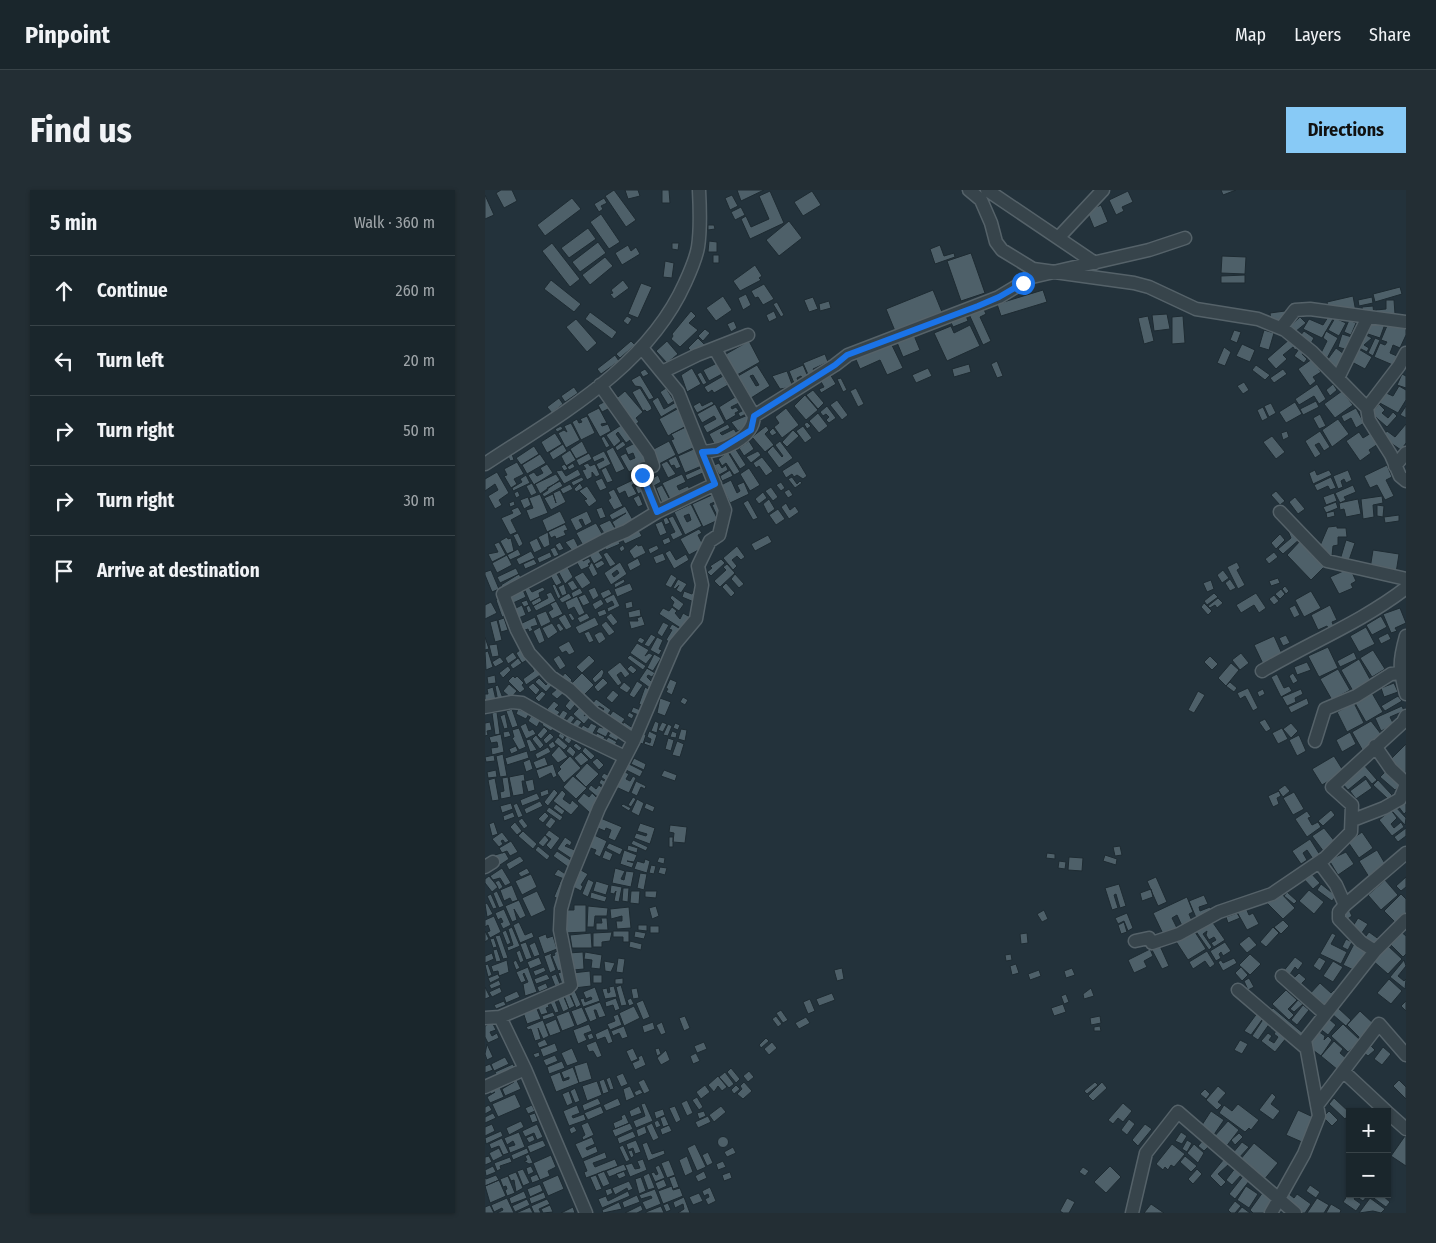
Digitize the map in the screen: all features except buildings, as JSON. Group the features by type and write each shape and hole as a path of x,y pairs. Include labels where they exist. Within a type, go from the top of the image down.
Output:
{"street":[{"path":"485,464 581,401 642,348 663,322 680,294 698,249 699,190"},
{"path":"969,190 981,200 991,223 996,242 1002,250 1033,269 1050,273 1110,278 1134,283 1149,287 1196,309 1258,319 1281,328 1298,339 1367,408 1369,420 1400,476 1406,481"},
{"path":"987,190 1095,262"},
{"path":"1059,237 1103,190"},
{"path":"754,416 835,365 847,355 978,306 999,297 1033,277 1149,250 1185,238"},
{"path":"1281,328 1295,310 1326,310 1367,319 1386,318 1406,322"},
{"path":"1338,378 1367,319"},
{"path":"662,372 697,355 748,336"},
{"path":"485,1018 500,1017 568,988 571,984 560,930 561,909 588,833 634,740 675,644 696,619 702,585 698,566 710,540 719,535 724,523 725,510 678,392 642,348"},
{"path":"702,452 717,451 751,430 754,416 715,349"},
{"path":"1367,408 1399,366 1406,352"},
{"path":"600,385 649,454 653,466 644,468 642,475 657,512"},
{"path":"1395,466 1406,453"},
{"path":"634,740 594,713 570,690 551,677 529,653 517,630 503,594 609,538 626,531 657,512 715,484"},
{"path":"1280,512 1327,561 1406,578"},
{"path":"1262,671 1297,650 1323,638 1406,588"},
{"path":"1406,636 1400,658 1399,673 1406,694"},
{"path":"1315,741 1325,709 1357,696 1391,674 1399,673"},
{"path":"485,707 512,702 522,703 569,730 625,757"},
{"path":"1135,941 1149,938 1152,943 1179,934 1219,912 1272,894 1335,850 1351,832 1353,820 1352,805 1332,788 1403,722 1406,716"},
{"path":"1353,820 1384,808 1401,798 1406,784 1391,769 1375,746"},
{"path":"1375,951 1361,942 1339,919 1339,912 1345,904 1406,852"},
{"path":"1319,862 1336,885 1345,904"},
{"path":"1271,1213 1315,1130 1319,1116 1305,1040 1375,951 1406,920"},
{"path":"1282,976 1325,1014"},
{"path":"1238,990 1306,1048"},
{"path":"500,1017 525,1069 585,1213"},
{"path":"1318,1104 1379,1024 1406,1055"},
{"path":"485,1087 525,1069"},
{"path":"1343,1071 1383,1108"},
{"path":"1132,1213 1146,1153 1178,1112 1295,1213"},
{"path":"1391,1116 1406,1129"}],"route":[{"path":"642,475 655,501 657,512 715,484 702,452 717,451 751,430 754,424 754,416 835,365 847,355 978,306 999,297 1023,283"}]}
